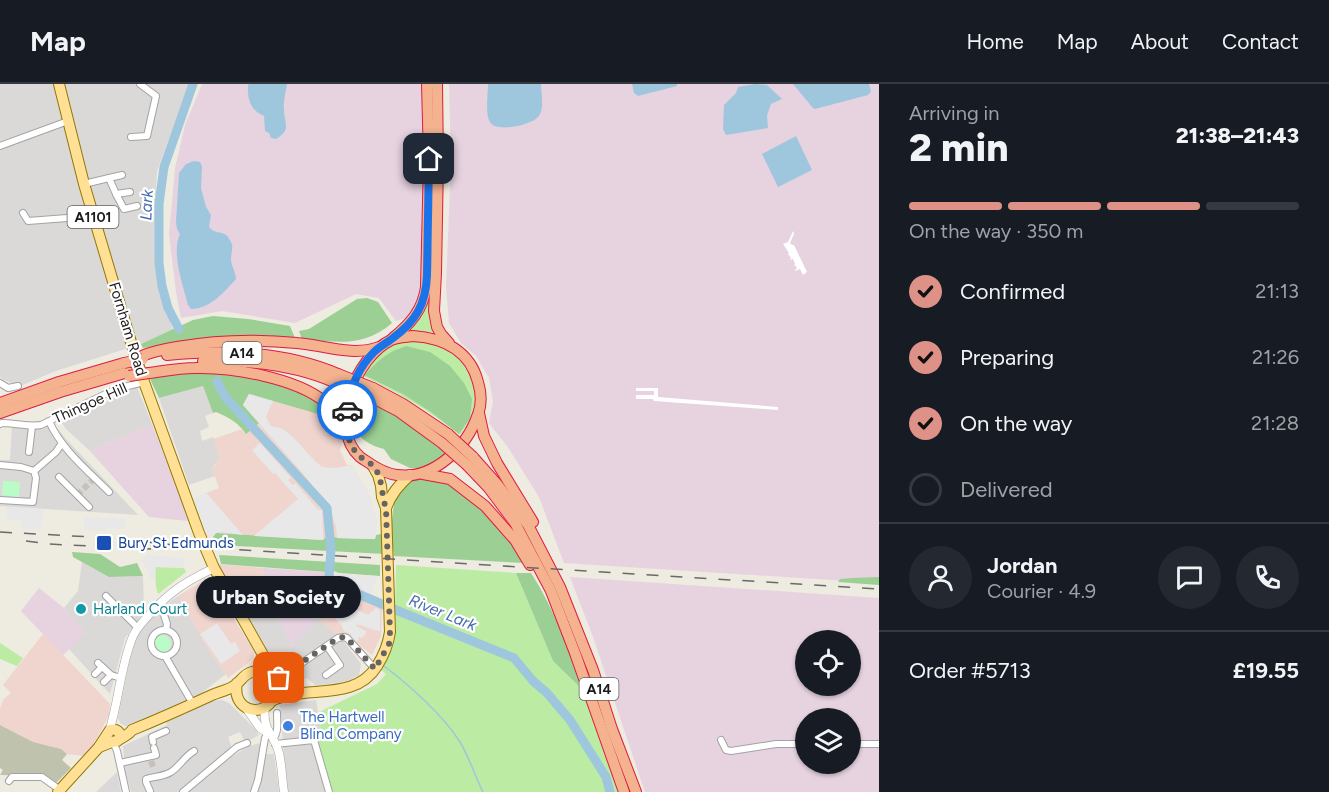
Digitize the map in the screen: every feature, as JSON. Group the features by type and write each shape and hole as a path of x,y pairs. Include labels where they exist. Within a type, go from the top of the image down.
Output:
{"highway":[{"path":"428,84 429,159 426,287 423,302 410,324 381,346 362,367 349,397 346,415 348,435 360,457 390,474 415,474 434,469 447,459 470,431 479,413 480,390 476,374 464,356 441,334 434,311 438,162 437,84"},
{"path":"393,339 422,336 452,345"},
{"name":"A14","path":"138,368 149,352 222,341 253,340 298,343 357,351 381,346"},
{"name":"A14","path":"0,413 113,375 189,353 241,353 291,359 322,367 336,378 404,404 497,484 528,525 560,586 593,670 636,792"},
{"name":"A14","path":"0,403 59,382 138,368 213,368 244,372 296,386 323,400 338,416 348,435"},
{"name":"A14","path":"479,413 484,436 497,463 556,564 560,586"},
{"name":"A14","path":"470,461 515,523 551,591 576,653 624,792"},
{"name":"A14","path":"415,474 450,479 485,506 515,540 558,611"}],"main road":[{"name":"Fornham Road","path":"59,84 90,207 138,368 194,522 214,568"},
{"path":"211,695 230,695 242,705 255,710 286,695 340,690 355,686 375,669 389,644 390,616 386,508 374,466"},
{"path":"386,508 398,486 415,474"},
{"name":"A1101","path":"214,568 262,653 274,680"},
{"path":"59,791 99,747 132,730 234,686 242,677 253,671 258,661 257,645"},
{"path":"253,671 261,672 274,680 278,689 286,695"},
{"path":"268,704 274,693 274,680"},
{"path":"237,683 236,693 242,705"}],"street":[{"path":"131,137 147,136 155,103 156,96 140,84"},
{"path":"0,146 69,121"},
{"path":"84,184 122,175"},
{"path":"109,178 124,209 137,206"},
{"path":"116,195 130,192"},
{"path":"23,213 28,221 58,220 90,207"},
{"name":"Thingoe Hill","path":"0,424 41,425 116,389 138,368"},
{"path":"0,384 8,388 18,386"},
{"path":"49,421 62,444 109,492"},
{"path":"28,452 32,426"},
{"path":"34,471 62,444"},
{"path":"0,465 34,471"},
{"path":"0,500 33,502 36,478 34,471"},
{"path":"59,477 90,507"},
{"path":"126,792 115,738 114,717 133,636 160,603 175,589 214,568"},
{"path":"106,596 138,628"},
{"path":"160,603 167,624 166,630"},
{"path":"166,630 175,636 176,644 174,651 165,656 153,651 151,640 158,631 166,630"},
{"path":"274,680 343,637 347,638 375,669"},
{"path":"326,675 342,667 327,646"},
{"path":"165,656 193,705"},
{"path":"95,674 100,665 111,675 122,678"},
{"path":"104,682 111,675"},
{"path":"268,704 264,717 280,765 284,792"},
{"path":"242,705 272,739"},
{"path":"272,739 278,731 277,713"},
{"path":"155,776 152,761 156,755 152,737 166,731"},
{"path":"254,792 265,738 314,740 329,792"},
{"path":"721,740 726,750 731,751 776,744 795,744"},
{"path":"183,792 237,747 247,743"},
{"path":"861,744 879,744"},
{"path":"150,791 146,779 161,777 171,772 185,756 194,751"},
{"path":"120,763 152,761"},
{"path":"9,781 12,777 42,777 59,791"}],"shaded area":[{"path":"0,84 189,84 157,171 155,266 161,295 173,330 141,344 56,371 20,386 0,377"},
{"path":"202,84 423,84 423,229 420,294 411,316 396,321 379,298 356,294 295,323 222,311 181,318 169,234 175,168 185,125"},
{"path":"449,84 879,84 879,583 564,563 539,497 507,446 489,423 493,401 489,378 476,356 461,343 449,323 446,287 451,162"},
{"path":"203,386 213,413 205,416 209,427 200,431 202,441 213,437 220,459 212,468 215,476 189,485 159,398"},
{"path":"137,387 152,424 90,451 62,423"},
{"path":"249,394 325,416 336,435 341,438 340,450 347,465 352,465 370,497 377,524 337,538 328,535 323,540 216,533 209,538 194,498 219,488 212,468 216,465 214,462 220,459 213,439 242,429 245,433 258,423 243,405"},
{"path":"249,394 273,401 266,417 271,426 283,429 322,467 336,468 352,465 370,497 377,524 375,539 337,538 336,526 327,504 243,405"},
{"path":"53,423 138,515 0,506 0,460 10,460 12,425 42,428"},
{"path":"152,424 188,521 149,517 90,451"},
{"path":"260,443 291,478 288,480 292,485 296,484 318,510 322,510 323,540 254,536 298,499 252,450"},
{"path":"206,493 243,535 223,532 216,533 209,538 194,498"},
{"path":"7,507 43,509 41,529 22,530 21,520 6,520"},
{"path":"84,517 126,519 125,529 84,530"},
{"path":"146,555 184,558 184,568 156,567 155,578 149,578 149,572 142,561"},
{"path":"82,562 109,577 143,576 144,612 125,638 110,694 68,648 85,634 64,608 78,591"},
{"path":"217,564 264,568 263,590 237,587 233,590"},
{"path":"264,568 325,572 325,578 329,584 328,604 292,647 286,632 260,590 263,590"},
{"path":"334,571 341,574 378,576 370,595 332,577"},
{"path":"570,577 879,598 879,792 645,792 593,637"},
{"path":"208,578 254,651 254,657 228,678 210,653 178,596"},
{"path":"329,584 382,606 381,636 372,655 350,637 336,635 318,618 328,604"},
{"path":"237,587 260,590 286,632 292,647 318,618 344,642 361,664 359,675 347,681 316,686 307,678 285,687 281,686 266,647 233,590"},
{"path":"39,588 64,608 85,634 63,655 21,611"},
{"path":"178,596 210,653 226,674 195,698 130,726 125,726 118,718 136,638 165,605"},
{"path":"333,600 369,615 376,608 378,609 380,611 380,631 357,624 356,626 366,631 365,635 362,638 359,637 357,642 350,638 351,634 344,631 334,617 335,615 328,612"},
{"path":"217,623 231,644 235,642 240,651 221,664 200,634"},
{"path":"43,634 110,704 109,715 85,756 67,754 61,749 33,742 0,725 0,709 3,700 11,693 3,685"},
{"path":"222,700 229,703 259,735 248,741 244,740 240,732 228,737 231,749 178,792 131,792 125,770 123,746 167,725 166,721 213,701"},
{"path":"316,700 321,730 315,739 283,742 280,705"},
{"path":"0,725 33,742 61,749 67,754 62,760 71,768 55,784 43,776 0,775 3,770 0,768"},
{"path":"314,742 327,792 288,792 283,745"},
{"path":"259,743 261,745 251,792 186,792 233,756"},
{"path":"266,754 274,754 279,792 257,792"},
{"path":"117,772 121,792 96,792"}],"green space":[{"path":"432,285 438,333 405,332"},
{"path":"367,298 378,302 392,323 381,331 349,342 302,339 299,331 309,329 357,299"},
{"path":"213,316 290,326 295,338 181,342 143,348 141,344 193,320"},
{"path":"406,338 451,348 469,369 475,389 475,403 468,423 460,435 437,417 361,375 376,353"},
{"path":"406,346 430,352 450,366 464,383 472,399 470,418 459,434 403,394 364,375 393,351"},
{"path":"224,372 283,384 325,405 343,433 341,438 336,435 325,416 249,394 243,405 259,423 246,434 233,421 216,412 213,413 203,386 159,398 150,379 169,374"},
{"path":"356,397 395,415 446,452 428,466 417,468 410,468 391,459 384,449 366,442 357,431 354,416"},
{"path":"425,478 451,484 485,510 513,544 523,563 394,556 391,530 395,494 410,479"},
{"path":"3,481 20,482 19,497 2,495"},
{"path":"216,533 323,540 328,535 337,538 375,539 376,535 381,534 385,542 385,554 217,545 213,537"},
{"path":"72,552 100,554 120,567 137,563 143,576 109,577 73,557"},
{"path":"219,555 380,565 380,576 221,564"},
{"path":"396,565 516,573 553,661 585,692 618,792 331,792 315,739 321,730 317,713 377,684 386,674 380,669 392,644"},
{"path":"155,567 184,568 186,572 158,594"},
{"path":"516,573 531,573 540,587 561,631 585,692 553,661"},
{"path":"879,577 879,585 838,582 840,579"},
{"path":"162,635 170,640 171,644 166,652 162,653 154,648 153,644 158,636"},
{"path":"0,643 23,658 17,666 0,659"}],"water":[{"path":"249,84 287,84 284,100 286,129 276,139 271,138 265,131 264,116 251,104 248,95"},
{"path":"488,84 541,84 540,114 529,123 521,125 499,127 493,125 488,114"},
{"path":"632,84 677,84 677,86 638,96 634,93"},
{"path":"755,84 767,85 782,99 771,104 767,115 768,128 726,135 723,129 724,105 736,93 738,87"},
{"path":"793,84 869,84 871,92 868,95 815,109"},
{"path":"796,136 812,170 778,187 762,154"},
{"path":"194,161 200,162 202,166 201,188 206,207 211,215 209,227 213,231 226,235 231,242 231,262 236,279 210,303 191,309 188,305 177,259 180,234 176,222 179,173 186,164"}],"pier":[{"path":"793,231 790,243 794,245 807,272 803,275 800,269 795,271 797,268 793,266 795,264 793,259 790,260 789,253 783,244 788,242"},
{"path":"636,388 658,388 658,397 778,407 778,410 636,399 636,395 654,395 654,391 636,391"}],"waterway":[{"name":"Lark","path":"179,329 168,308 162,286 159,263 159,204 164,167 193,84"},
{"name":"River Lark","path":"217,381 225,397 327,508 331,549 330,582 514,658 570,720 606,777 610,792"},
{"path":"384,666 425,701 453,732 483,792"}],"tunnel":[{"path":"77,495 95,478"},
{"path":"151,761 153,767"}],"railway":[{"path":"0,532 110,538 194,547 879,589"},
{"path":"26,541 151,549"}],"way so far":[{"path":"279,678 338,638 347,638 375,669 389,644 386,508 374,466 360,457 349,438 346,426 347,410"}],"place":[{"name":"Bury St Edmunds","path":"104,543"},
{"name":"Harland Court","path":"81,609"},
{"name":"Urban Society","path":"279,678"},
{"name":"The Hartwell Blind Company","path":"288,726"}],"route":[{"path":"347,410 349,397 362,367 381,346 410,324 423,302 427,275 429,159"}]}
